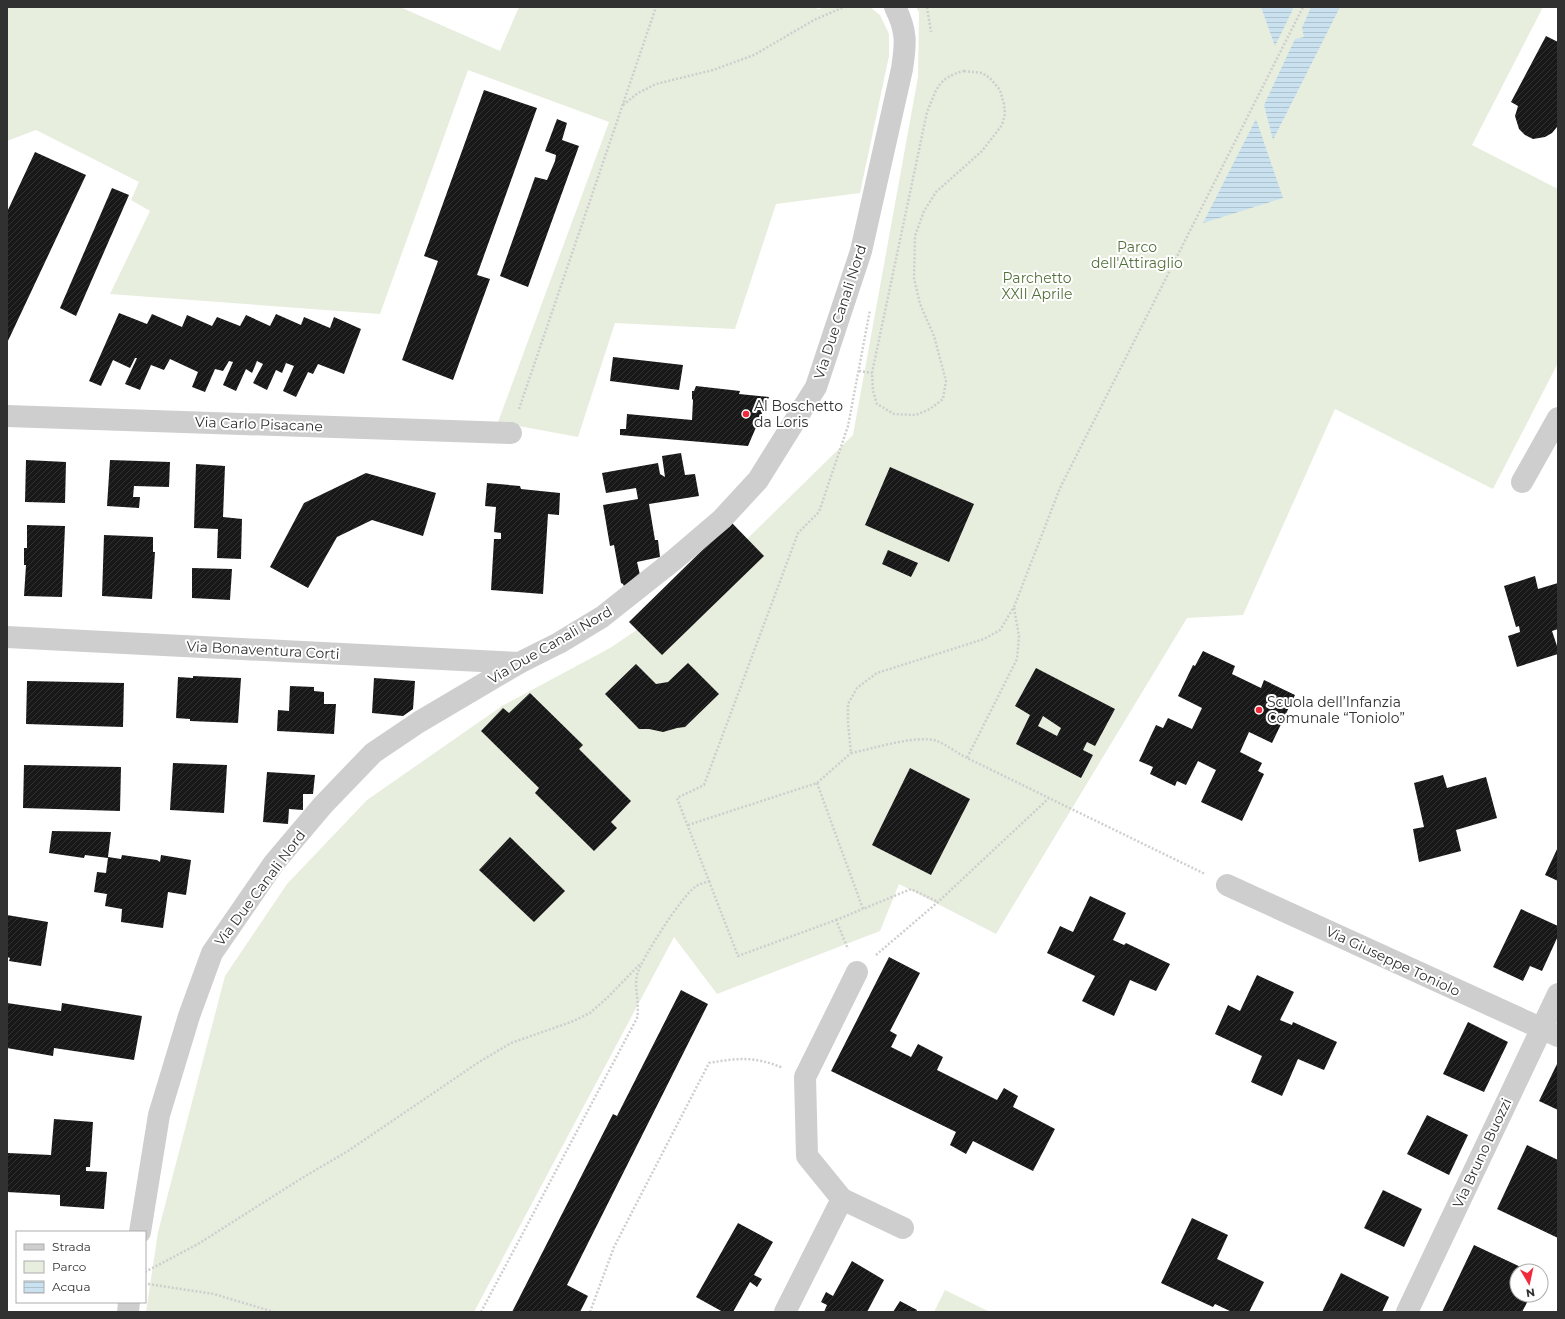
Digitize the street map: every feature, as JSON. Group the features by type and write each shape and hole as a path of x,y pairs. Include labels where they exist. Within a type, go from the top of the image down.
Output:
{"street":[{"name":"Via Due Canali Nord","path":"140,1231 159,1115 188,1016 212,953 274,863 323,805 373,753 419,722 519,663 559,643 602,617 674,560 722,518 758,480 816,387 861,251 902,69 906,45 899,15"},
{"name":"Via Carlo Pisacane","path":"7,416 511,433"},
{"path":"1522,482 1558,418"},
{"name":"Via Bonaventura Corti","path":"7,637 519,663"},
{"name":"Via Giuseppe Toniolo","path":"1227,885 1550,1032"},
{"path":"856,972 805,1077 807,1156 842,1199 903,1228"},
{"name":"Via Bruno Buozzi","path":"1407,1312 1550,1032 1558,994"},
{"path":"785,1312 842,1199"}],"path":[{"path":"511,433 656,7"},
{"path":"622,106 638,93 656,84 713,70 754,55 814,20 844,7"},
{"path":"927,7 932,29 931,37"},
{"path":"851,753 848,704 857,688 877,673 984,639 1000,630 1014,607 1060,488 1303,7"},
{"path":"964,71 982,73 990,78 1000,90 1005,114 1002,126 982,151 936,192 924,211 915,236 914,278 920,304 934,336 946,381 943,398 930,410 916,415 894,414 877,404 873,391 872,373 927,112 939,84 951,74 964,71"},
{"path":"870,309 848,426 819,512 798,533 704,785 677,798 738,956 836,920 911,889 938,902"},
{"path":"858,370 872,373"},
{"path":"967,758 1016,659 1019,636 1014,607"},
{"path":"688,825 817,783 851,753 912,740 926,739 937,741 967,758 1227,885"},
{"path":"817,783 863,909"},
{"path":"836,920 856,972 938,902 1049,798"},
{"path":"146,1271 198,1244 302,1178 348,1151 479,1062 511,1043 571,1022 590,1013 641,963 684,897 695,886 709,881"},
{"path":"481,1312 637,1018 639,1007 637,976 641,963"},
{"path":"590,1312 614,1247 708,1063 738,1058 767,1061 805,1077"},
{"path":"146,1284 214,1294 274,1312"}],"green space":[{"path":"7,7 400,7 500,51 519,7 813,7 818,9 827,7 870,7 880,15 889,34 889,56 860,193 776,204 735,329 615,323 578,437 498,422 609,122 468,70 380,314 110,294 150,211 131,200 139,182 36,130 7,141"},
{"name":"Parco dell'Attiraglio","path":"916,7 1543,7 1472,145 1558,189 1558,363 1493,489 1335,409 1243,615 1187,618 996,934 899,884 880,931 717,994 674,937 474,1312 146,1312 158,1232 225,976 287,884 367,800 502,706 610,648 678,602 744,542 853,435 918,77 919,12"},
{"path":"945,1290 990,1312 934,1312"}],"water":[{"path":"1261,7 1294,7 1275,46"},
{"path":"1311,7 1340,7 1273,140 1264,105 1295,39 1304,37 1302,28"},
{"path":"1256,119 1283,198 1203,223"}],"building":[{"path":"1546,36 1558,42 1558,128 1557,127 1552,133 1545,137 1533,139 1525,135 1519,129 1515,116 1518,106 1511,102"},
{"path":"484,90 537,108 477,275 490,279 453,380 402,360 438,261 424,256"},
{"path":"557,119 567,123 562,140 579,146 528,287 500,276 535,177 547,180 555,161 556,155 545,151"},
{"path":"35,152 86,175 7,343 7,212"},
{"path":"112,188 129,195 76,316 60,308"},
{"path":"119,313 147,324 152,314 182,327 187,315 212,326 217,317 240,326 246,315 270,326 276,314 301,325 304,317 330,328 334,317 361,329 344,374 318,364 313,374 308,372 296,397 283,391 294,366 286,363 282,373 276,370 267,390 253,383 263,364 257,361 252,373 246,369 236,391 223,385 233,362 229,361 223,371 215,369 205,392 192,387 198,372 170,359 164,370 151,365 140,390 125,384 137,358 135,358 130,368 113,360 101,386 89,381"},
{"path":"613,357 683,365 679,390 610,381"},
{"path":"696,386 740,391 739,394 769,397 748,446 620,435 620,429 626,429 627,414 692,420 692,391 694,391"},
{"path":"681,453 685,475 695,474 699,496 649,504 655,540 658,540 660,557 637,562 640,575 624,586 621,583 614,545 610,546 603,505 638,499 636,488 606,493 602,473 658,463 660,474 665,477 662,456"},
{"path":"26,460 66,462 65,503 25,502"},
{"path":"110,460 170,462 169,487 134,486 133,497 140,497 139,508 107,506"},
{"path":"196,464 225,466 223,517 242,519 241,559 217,558 218,529 194,528"},
{"path":"890,467 974,504 949,562 865,525"},
{"path":"366,473 436,493 423,536 372,520 337,537 308,588 270,567 304,503"},
{"path":"487,483 520,486 521,489 560,493 559,515 548,514 543,594 491,590 494,539 501,539 501,533 494,532 496,507 485,506"},
{"path":"731,522 764,556 662,655 629,622"},
{"path":"27,525 65,526 62,597 24,596 26,565 24,565 24,548 27,548"},
{"path":"104,535 153,537 153,552 155,552 152,599 102,596"},
{"path":"888,550 918,563 911,577 882,564"},
{"path":"192,568 232,569 230,600 192,598"},
{"path":"1535,576 1538,589 1558,583 1558,629 1552,631 1558,649 1558,654 1517,667 1508,636 1520,632 1519,626 1516,627 1504,586"},
{"path":"1203,651 1235,666 1232,674 1261,688 1264,680 1295,695 1272,743 1249,732 1240,752 1262,763 1258,771 1264,774 1242,821 1201,802 1216,770 1198,761 1186,785 1177,781 1175,786 1150,774 1153,767 1139,761 1156,725 1163,728 1168,718 1192,729 1202,708 1178,696 1193,665 1195,666"},
{"path":"688,663 719,694 685,727 663,732 649,729 639,729 605,694 636,664 656,684 668,682"},
{"path":"1036,668 1115,709 1095,746 1087,742 1083,750 1093,755 1081,778 1016,744 1030,715 1015,706","holes":["1043,716 1061,728 1057,736 1038,726"]},
{"path":"193,676 241,678 238,723 190,721 190,719 176,718 178,677 193,678"},
{"path":"374,678 415,681 413,709 403,716 372,713"},
{"path":"27,681 124,683 123,727 26,724"},
{"path":"290,686 314,687 314,691 324,692 324,704 336,704 334,734 277,731 278,710 289,711"},
{"path":"530,693 583,745 579,749 631,801 611,822 617,828 594,851 535,793 539,788 481,731 503,708 509,713"},
{"path":"173,763 227,765 224,813 170,810"},
{"path":"24,765 121,767 120,811 23,808"},
{"path":"910,768 970,799 931,875 872,845"},
{"path":"267,772 315,775 313,794 303,794 303,810 289,809 288,824 263,822"},
{"path":"1443,775 1447,788 1486,777 1497,818 1456,830 1461,851 1419,862 1413,829 1424,827 1414,783"},
{"path":"52,831 111,832 108,857 121,859 122,855 157,860 160,862 161,855 191,860 186,895 168,892 163,928 121,922 122,909 105,906 107,894 94,892 97,872 106,873 108,858 85,855 84,858 49,853"},
{"path":"510,837 565,891 534,922 479,870"},
{"path":"1558,847 1558,881 1545,875"},
{"path":"1090,896 1126,913 1113,940 1124,945 1126,943 1170,964 1156,991 1130,980 1114,1016 1082,1001 1095,976 1047,953 1060,926 1073,932"},
{"path":"1521,909 1558,926 1558,936 1542,971 1530,966 1523,981 1493,967"},
{"path":"7,915 48,922 41,966 9,961 10,958 7,957"},
{"path":"889,957 920,973 890,1031 897,1035 891,1047 911,1057 918,1044 943,1057 937,1070 997,1100 1004,1088 1018,1096 1013,1107 1055,1129 1033,1171 973,1141 966,1154 950,1145 956,1132 831,1071"},
{"path":"1257,975 1294,992 1280,1020 1292,1025 1293,1022 1337,1042 1324,1070 1298,1059 1282,1096 1251,1082 1262,1056 1215,1034 1228,1005 1240,1011"},
{"path":"681,990 708,1004 567,1285 588,1296 580,1312 512,1312 613,1114 617,1116"},
{"path":"7,1003 61,1011 62,1003 142,1016 134,1060 54,1048 53,1056 7,1048"},
{"path":"1468,1022 1508,1042 1484,1092 1443,1074"},
{"path":"1558,1062 1558,1110 1539,1101"},
{"path":"1427,1115 1468,1135 1449,1175 1407,1154"},
{"path":"54,1119 93,1122 90,1167 86,1167 86,1171 107,1172 104,1209 60,1206 60,1195 7,1192 8,1153 51,1155"},
{"path":"1527,1145 1558,1160 1558,1238 1497,1209"},
{"path":"1383,1190 1422,1209 1404,1247 1364,1228"},
{"path":"1192,1218 1228,1235 1217,1259 1264,1282 1249,1312 1232,1312 1215,1304 1213,1307 1161,1283"},
{"path":"738,1223 773,1242 754,1275 762,1279 757,1287 750,1282 733,1312 723,1312 696,1297"},
{"path":"1474,1245 1512,1263 1509,1263 1509,1303 1527,1303 1522,1312 1442,1312"},
{"path":"852,1261 884,1280 867,1312 824,1312 827,1305 821,1302 826,1292 833,1296"},
{"path":"1341,1273 1389,1297 1382,1312 1322,1312"},
{"path":"900,1301 917,1310 916,1312 893,1312"}],"place":[{"name":"Al Boschetto da Loris","path":"746,414"},
{"name":"Scuola dell’Infanzia Comunale “Toniolo”","path":"1259,710"}],"park label":[{"name":"Parchetto XXII Aprile","path":"1037,286"}]}
